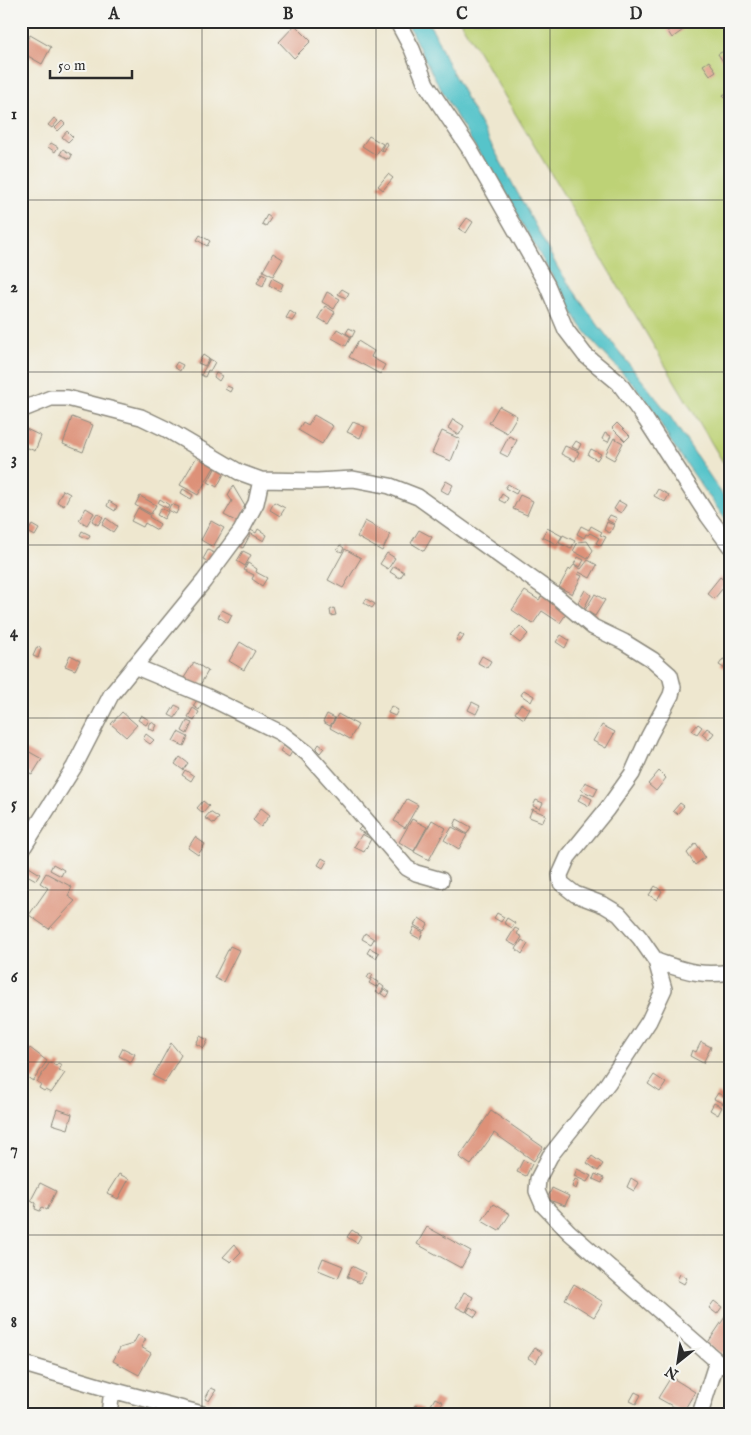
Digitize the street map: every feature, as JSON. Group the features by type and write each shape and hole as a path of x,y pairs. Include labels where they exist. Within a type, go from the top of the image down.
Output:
{"street":[{"path":"397,21 412,49 426,84 469,148 547,285 566,330 585,355 618,383 646,420 708,516 730,546"},
{"path":"21,410 51,398 67,398 141,417 166,429 239,472 261,480 316,481 353,479 390,486 418,497 556,596 594,627 653,660 670,675 673,686 671,695 649,736 632,774 607,809 568,857 560,876 561,883 575,894 604,905 619,914 640,938 656,961 664,989 649,1021 608,1083 550,1156 538,1179 538,1191 542,1205 569,1232 724,1365 700,1414"},
{"path":"21,851 74,767 111,695 204,582 241,531 256,503 261,480"},
{"path":"134,666 206,696 281,733 307,753 407,868 416,873 441,880"},
{"path":"656,961 691,973 730,972"},
{"path":"21,1363 202,1414"},
{"path":"109,1414 112,1390"}],"green space":[{"path":"460,21 730,21 730,474"}],"water":[{"path":"406,21 427,21 448,64 559,270 598,325 667,412 730,506 730,526 671,442 650,405 634,385 595,344 579,323 509,201 459,121 427,64"}],"building":[{"path":"677,23 683,30 672,38 667,30"},
{"path":"295,25 311,41 294,58 279,42"},
{"path":"30,35 51,47 42,64 21,52"},
{"path":"724,51 729,60 724,63 718,54"},
{"path":"709,61 716,71 710,75 703,65"},
{"path":"730,91 730,95 725,98 723,95"},
{"path":"54,118 58,121 52,128 48,125"},
{"path":"62,121 65,124 58,131 55,128"},
{"path":"67,131 73,137 68,142 62,137"},
{"path":"369,136 383,144 376,155 362,146"},
{"path":"385,142 388,144 384,151 381,150"},
{"path":"51,143 58,147 55,152 48,147"},
{"path":"63,149 72,155 70,159 60,154"},
{"path":"388,174 393,178 383,190 378,186"},
{"path":"267,215 271,218 266,226 262,224"},
{"path":"467,218 473,222 466,233 459,229"},
{"path":"200,235 210,241 207,246 197,240"},
{"path":"273,253 283,259 273,276 263,271"},
{"path":"262,273 267,276 263,286 257,283"},
{"path":"272,278 283,284 280,291 269,285"},
{"path":"342,289 349,293 346,298 338,294"},
{"path":"327,292 340,299 334,309 322,302"},
{"path":"325,306 335,312 328,324 318,318"},
{"path":"290,311 296,315 292,321 286,318"},
{"path":"349,328 355,331 352,337 346,333"},
{"path":"337,329 351,337 346,346 332,338"},
{"path":"358,341 374,351 371,357 385,365 380,374 349,357"},
{"path":"203,355 209,359 205,366 198,363"},
{"path":"210,359 215,362 205,377 201,375"},
{"path":"177,362 183,365 180,371 174,367"},
{"path":"216,373 222,376 219,381 214,377"},
{"path":"227,386 232,388 230,392 225,389"},
{"path":"499,406 517,416 507,433 489,423"},
{"path":"314,415 333,426 322,444 298,430 303,422 308,425"},
{"path":"72,417 93,425 83,452 63,444"},
{"path":"453,419 464,426 459,435 448,428"},
{"path":"353,422 365,427 360,438 347,432"},
{"path":"617,423 630,436 625,441 612,428"},
{"path":"24,428 41,436 35,451 21,445 21,435"},
{"path":"442,431 460,439 451,461 432,453"},
{"path":"605,433 611,436 608,442 602,439"},
{"path":"509,436 517,440 508,457 500,453"},
{"path":"614,438 623,443 614,460 605,455"},
{"path":"576,441 581,444 578,450 572,447"},
{"path":"565,446 579,452 575,461 561,454"},
{"path":"591,449 601,454 597,460 588,455"},
{"path":"199,453 216,464 198,495 180,485"},
{"path":"216,467 225,472 217,487 208,482"},
{"path":"446,481 453,485 448,494 441,490"},
{"path":"508,484 518,490 516,494 505,488"},
{"path":"233,486 246,508 239,523 224,515 232,501 228,495"},
{"path":"183,489 193,495 191,499 181,493"},
{"path":"658,489 669,495 665,502 654,496"},
{"path":"63,490 70,494 64,506 57,502"},
{"path":"502,494 508,498 505,503 499,500"},
{"path":"520,495 533,501 527,515 513,509"},
{"path":"140,496 156,505 151,514 135,505"},
{"path":"160,499 169,505 167,508 158,503"},
{"path":"109,501 117,506 115,511 107,506"},
{"path":"619,501 626,505 621,513 614,509"},
{"path":"274,502 285,508 280,516 270,510"},
{"path":"171,504 179,507 176,514 168,510"},
{"path":"86,508 94,513 87,525 79,520"},
{"path":"138,508 160,524 157,530 145,523 143,527 131,521"},
{"path":"161,508 168,512 164,519 157,515"},
{"path":"97,513 103,517 98,525 92,521"},
{"path":"610,515 617,518 614,524 607,520"},
{"path":"106,518 117,526 113,532 102,525"},
{"path":"211,521 224,528 213,547 201,540"},
{"path":"365,521 390,535 382,551 357,537"},
{"path":"607,522 614,525 610,533 604,530"},
{"path":"32,525 39,529 35,536 28,532"},
{"path":"581,526 589,530 591,526 602,532 600,535 606,537 601,546 596,543 599,538 590,533 586,534 584,538 577,534"},
{"path":"547,528 562,536 557,544 542,537"},
{"path":"249,529 256,533 258,529 267,535 264,541 248,532"},
{"path":"419,530 432,537 424,551 411,543"},
{"path":"82,531 90,535 88,539 80,535"},
{"path":"244,532 250,535 243,548 237,544"},
{"path":"563,535 575,541 571,549 559,543"},
{"path":"587,541 593,550 588,559 573,551 578,542"},
{"path":"340,545 344,548 342,552 337,550"},
{"path":"345,549 361,558 343,588 328,580"},
{"path":"208,550 218,555 213,564 203,559"},
{"path":"243,551 251,555 245,566 237,561"},
{"path":"387,553 395,558 388,569 380,564"},
{"path":"578,557 584,560 580,567 574,564"},
{"path":"588,560 597,565 590,578 579,572 578,574 582,576 572,594 559,587 569,569 574,565 581,569"},
{"path":"248,563 257,569 256,572 267,578 262,586 252,579 254,575 244,570"},
{"path":"394,566 404,572 400,578 390,572"},
{"path":"720,577 727,583 714,599 707,593"},
{"path":"585,590 591,595 584,608 577,604"},
{"path":"525,591 539,600 543,594 568,611 560,623 542,611 533,624 512,610"},
{"path":"595,594 605,600 595,616 585,610"},
{"path":"366,599 375,604 372,608 364,603"},
{"path":"334,608 336,615 331,616 330,610"},
{"path":"222,610 232,615 228,623 218,617"},
{"path":"520,626 528,634 520,643 511,636"},
{"path":"460,633 464,636 460,642 456,640"},
{"path":"561,635 569,640 565,648 556,642"},
{"path":"240,642 255,651 244,670 229,661"},
{"path":"37,647 41,648 38,658 33,656"},
{"path":"70,655 80,660 75,670 65,666"},
{"path":"482,656 491,661 487,668 478,663"},
{"path":"723,659 730,662 730,672 719,665"},
{"path":"194,662 208,671 199,687 184,678"},
{"path":"524,690 534,696 531,702 521,695"},
{"path":"199,697 204,700 199,710 193,706"},
{"path":"472,702 480,706 476,714 468,710"},
{"path":"521,704 530,709 524,719 515,713"},
{"path":"175,705 181,708 175,718 169,715"},
{"path":"391,706 398,710 395,716 388,713"},
{"path":"193,708 199,712 194,721 188,717"},
{"path":"122,712 137,725 126,737 111,724"},
{"path":"327,714 335,718 330,726 323,722"},
{"path":"338,714 358,725 350,739 330,728"},
{"path":"141,715 149,720 146,725 138,720"},
{"path":"187,721 192,723 187,734 182,731"},
{"path":"151,722 157,725 154,731 148,728"},
{"path":"698,724 702,727 697,734 692,731"},
{"path":"602,725 615,732 606,748 593,741"},
{"path":"707,728 714,733 709,740 702,734"},
{"path":"178,732 188,737 184,746 173,741"},
{"path":"146,734 154,740 150,744 143,739"},
{"path":"319,744 324,748 320,753 316,749"},
{"path":"284,745 293,750 289,757 280,751"},
{"path":"26,750 42,759 32,775 21,769 21,758"},
{"path":"180,757 188,763 183,770 175,764"},
{"path":"185,770 194,776 191,781 182,775"},
{"path":"659,771 666,778 656,791 648,784"},
{"path":"585,782 598,788 594,796 581,790"},
{"path":"582,794 592,799 589,806 578,800"},
{"path":"407,799 418,805 405,828 394,821"},
{"path":"536,800 543,803 540,809 533,806"},
{"path":"203,801 209,806 203,813 197,808"},
{"path":"680,803 684,806 677,814 673,811"},
{"path":"261,808 270,815 261,827 253,820"},
{"path":"532,809 546,815 542,822 529,817"},
{"path":"210,812 219,818 214,824 205,818"},
{"path":"21,817 31,822 21,839"},
{"path":"412,819 427,827 414,851 399,842"},
{"path":"457,819 471,827 467,834 454,826"},
{"path":"432,820 446,828 429,860 414,852"},
{"path":"361,827 369,832 367,835 358,830"},
{"path":"452,827 467,835 459,849 444,840"},
{"path":"362,834 371,839 364,852 354,847"},
{"path":"195,837 205,844 198,855 188,848"},
{"path":"696,843 705,857 695,865 687,853"},
{"path":"322,858 327,861 323,868 318,865"},
{"path":"53,864 64,870 61,876 50,870"},
{"path":"29,867 40,874 36,880 25,874"},
{"path":"46,873 72,887 68,896 75,901 49,929 29,915 48,888 40,883"},
{"path":"655,886 662,891 657,900 649,895"},
{"path":"497,913 504,917 501,922 494,918"},
{"path":"419,918 428,924 424,931 414,925"},
{"path":"507,918 515,923 512,928 504,923"},
{"path":"414,927 423,932 420,939 411,934"},
{"path":"515,928 519,930 517,934 522,937 516,946 507,941"},
{"path":"365,933 374,939 371,944 362,939"},
{"path":"522,940 528,944 522,954 516,949"},
{"path":"230,946 239,950 223,982 214,978"},
{"path":"370,948 379,953 376,958 367,953"},
{"path":"370,973 373,975 371,978 379,982 376,987 369,983 371,980 367,978"},
{"path":"380,984 384,987 380,994 376,991"},
{"path":"384,989 390,992 387,997 381,994"},
{"path":"200,1036 208,1040 204,1048 196,1044"},
{"path":"701,1042 711,1047 703,1063 690,1056 692,1050 696,1052"},
{"path":"171,1043 181,1055 165,1082 153,1076"},
{"path":"30,1048 47,1061 33,1081 27,1077 25,1079 21,1077 21,1060"},
{"path":"123,1048 135,1054 131,1062 119,1056"},
{"path":"50,1062 56,1066 58,1063 62,1065 59,1070 65,1073 51,1093 39,1088 41,1084 37,1082"},
{"path":"654,1075 666,1083 660,1092 648,1084"},
{"path":"718,1093 727,1099 724,1104 714,1099"},
{"path":"714,1103 722,1107 718,1115 710,1110"},
{"path":"57,1109 72,1114 68,1129 52,1124"},
{"path":"491,1111 543,1147 534,1161 494,1133 471,1165 459,1157"},
{"path":"592,1156 603,1164 598,1171 587,1163"},
{"path":"523,1160 532,1164 526,1176 517,1172"},
{"path":"577,1169 591,1176 587,1182 574,1176"},
{"path":"119,1174 129,1179 118,1199 107,1193"},
{"path":"595,1174 604,1178 602,1183 593,1179"},
{"path":"631,1178 639,1183 634,1191 627,1187"},
{"path":"575,1179 579,1181 576,1189 572,1187"},
{"path":"40,1183 56,1191 47,1210 42,1207 40,1211 35,1209 36,1203 31,1200"},
{"path":"552,1188 569,1196 565,1206 547,1199"},
{"path":"493,1204 510,1214 499,1231 482,1221"},
{"path":"427,1227 471,1251 461,1268 417,1244"},
{"path":"352,1230 361,1236 357,1243 347,1237"},
{"path":"235,1244 241,1252 231,1262 223,1257"},
{"path":"323,1258 343,1266 338,1278 318,1270"},
{"path":"352,1266 366,1273 360,1283 347,1277"},
{"path":"680,1274 687,1278 684,1284 677,1280"},
{"path":"574,1284 603,1302 594,1317 565,1299"},
{"path":"464,1292 473,1297 466,1312 456,1307"},
{"path":"714,1301 722,1307 717,1314 709,1308"},
{"path":"470,1307 478,1312 475,1317 467,1312"},
{"path":"727,1314 730,1316 730,1342 722,1354 707,1344"},
{"path":"138,1335 146,1339 141,1347 151,1353 139,1375 113,1361 120,1348 133,1344"},
{"path":"535,1348 542,1352 536,1363 528,1358"},
{"path":"671,1377 695,1392 683,1412 658,1398"},
{"path":"211,1388 216,1390 209,1401 205,1399"},
{"path":"635,1392 641,1395 636,1404 630,1401"},
{"path":"435,1398 443,1402 436,1414 426,1414"},
{"path":"415,1405 423,1409 421,1414 410,1414"}]}
